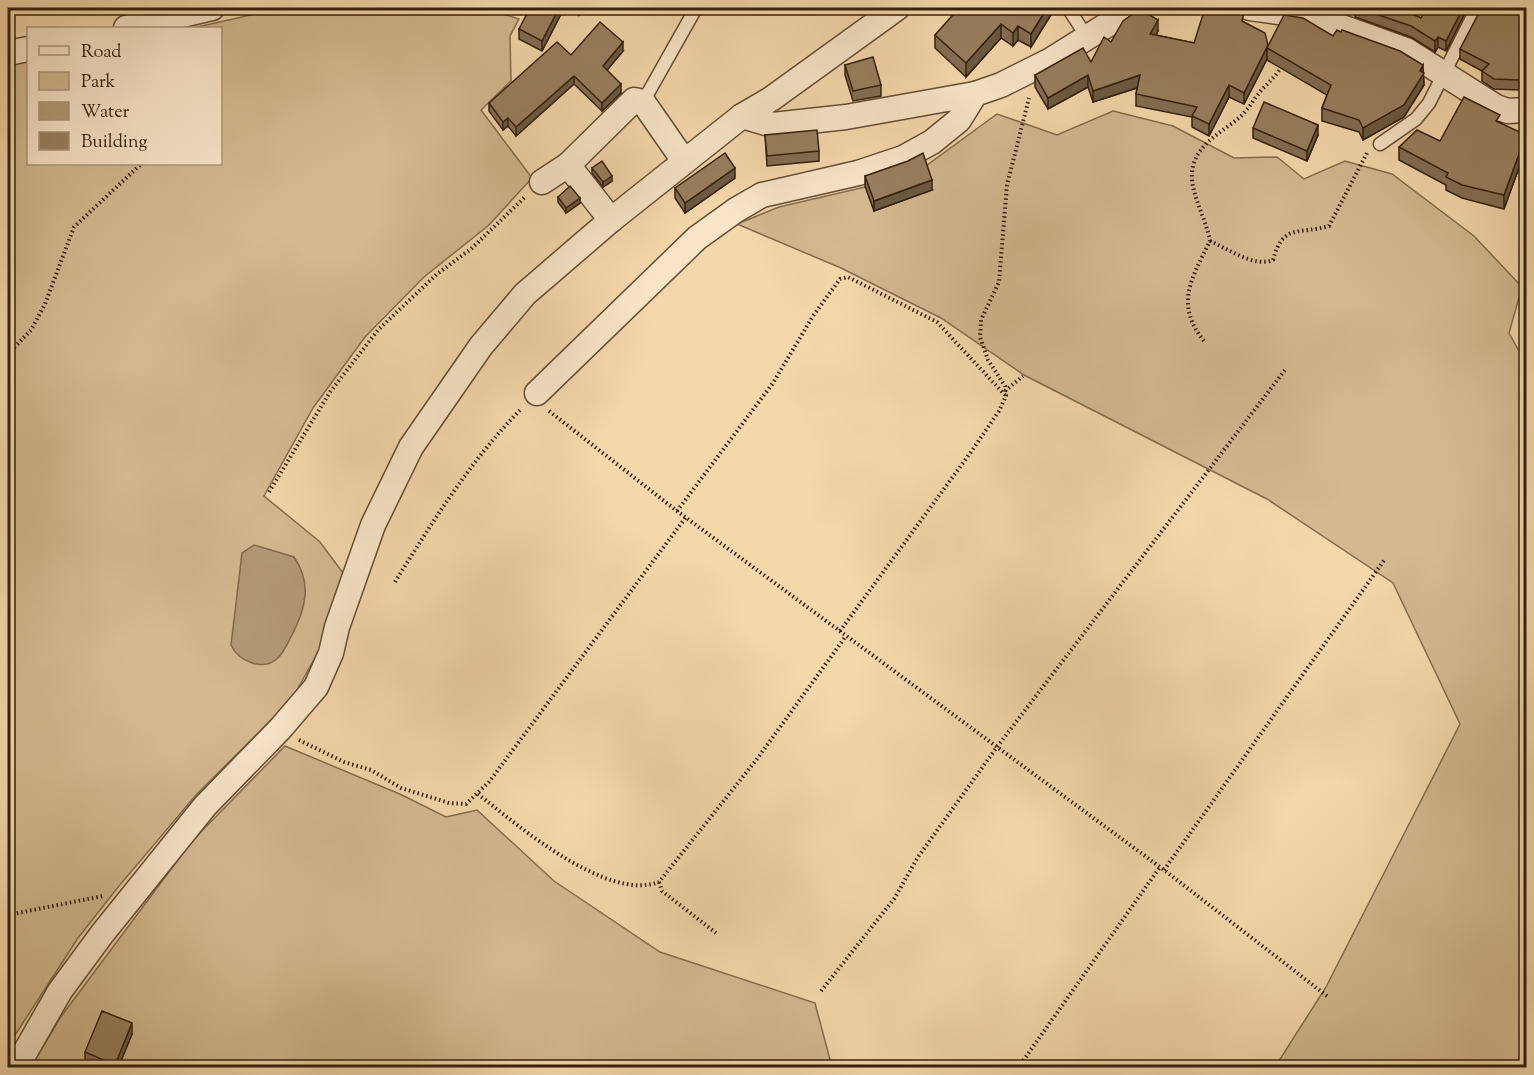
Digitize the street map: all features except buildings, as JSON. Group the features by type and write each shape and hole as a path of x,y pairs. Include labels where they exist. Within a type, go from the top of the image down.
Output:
{"street":[{"path":"130,27 212,8"},
{"path":"16,1068 60,991 133,896 205,806 280,729 316,687 331,653 337,627 373,525 411,447 481,346 525,294 611,219 742,116 771,99 897,8"},
{"path":"742,116 773,125 846,117 975,94 1034,68 1134,8"},
{"path":"1250,8 1314,12 1406,50 1496,107 1509,111 1527,110"},
{"path":"1490,8 1526,11"},
{"path":"8,53 27,49"},
{"path":"537,393 697,238 736,210 762,195 858,173 903,158 932,142 959,120 975,94"},
{"path":"542,182 568,165 634,100 643,102 684,161"},
{"path":"568,165 611,219"}],"lane":[{"path":"544,8 553,10 564,8"},
{"path":"643,102 696,8"},
{"path":"1068,8 1087,37"},
{"path":"1380,144 1416,119 1437,90 1477,8"}],"path":[{"path":"1285,60 1279,72 1259,92 1252,105 1213,137 1197,156 1191,176 1194,196 1210,241 1253,260 1266,263 1273,260 1280,239 1289,233 1329,226 1338,212 1362,158 1380,144"},
{"path":"1006,393 998,373 988,360 980,337 981,320 999,282 1007,185 1026,114 1034,68"},
{"path":"8,354 31,330 45,304 74,227 140,165"},
{"path":"269,492 330,392 378,330 437,274 471,249 542,182"},
{"path":"1204,341 1188,314 1188,294 1190,278 1210,241"},
{"path":"677,511 773,383 813,316 840,279 848,277 936,322 1006,393"},
{"path":"821,991 894,899 918,857 997,747 1285,370"},
{"path":"840,631 999,411 1006,393 1023,376"},
{"path":"395,582 436,516 495,436 537,393 556,418 677,511 1162,869 1327,996"},
{"path":"280,729 314,749 344,762 371,770 401,788 448,803 466,804 478,794 686,517"},
{"path":"1018,1068 1385,559"},
{"path":"478,794 573,863 604,879 633,886 647,886 658,882 757,759 846,636"},
{"path":"658,882 662,891 716,933"},
{"path":"8,915 109,895 133,896"}],"green space":[{"path":"282,8 492,8 494,11 519,19 510,36 511,81 481,110 532,178 489,225 424,277 365,337 313,408 264,496 320,542 343,573 322,645 292,699 196,795 78,938 8,1046 8,64 27,60 27,165 222,165 222,27 197,27"},
{"path":"1113,111 1173,126 1234,158 1277,157 1304,179 1345,161 1392,174 1474,236 1522,287 1509,333 1526,364 1526,1067 1275,1067 1326,987 1460,724 1393,583 1267,499 1024,375 941,318 841,268 737,224 779,207 912,176 997,114 1057,135"},
{"path":"285,746 402,795 446,817 477,810 554,881 660,952 815,1003 832,1067 30,1068 60,1018 192,841"}],"water":[{"path":"254,545 294,557 300,567 305,586 304,605 292,635 278,658 265,664 245,660 234,651 231,645 242,553"}]}
